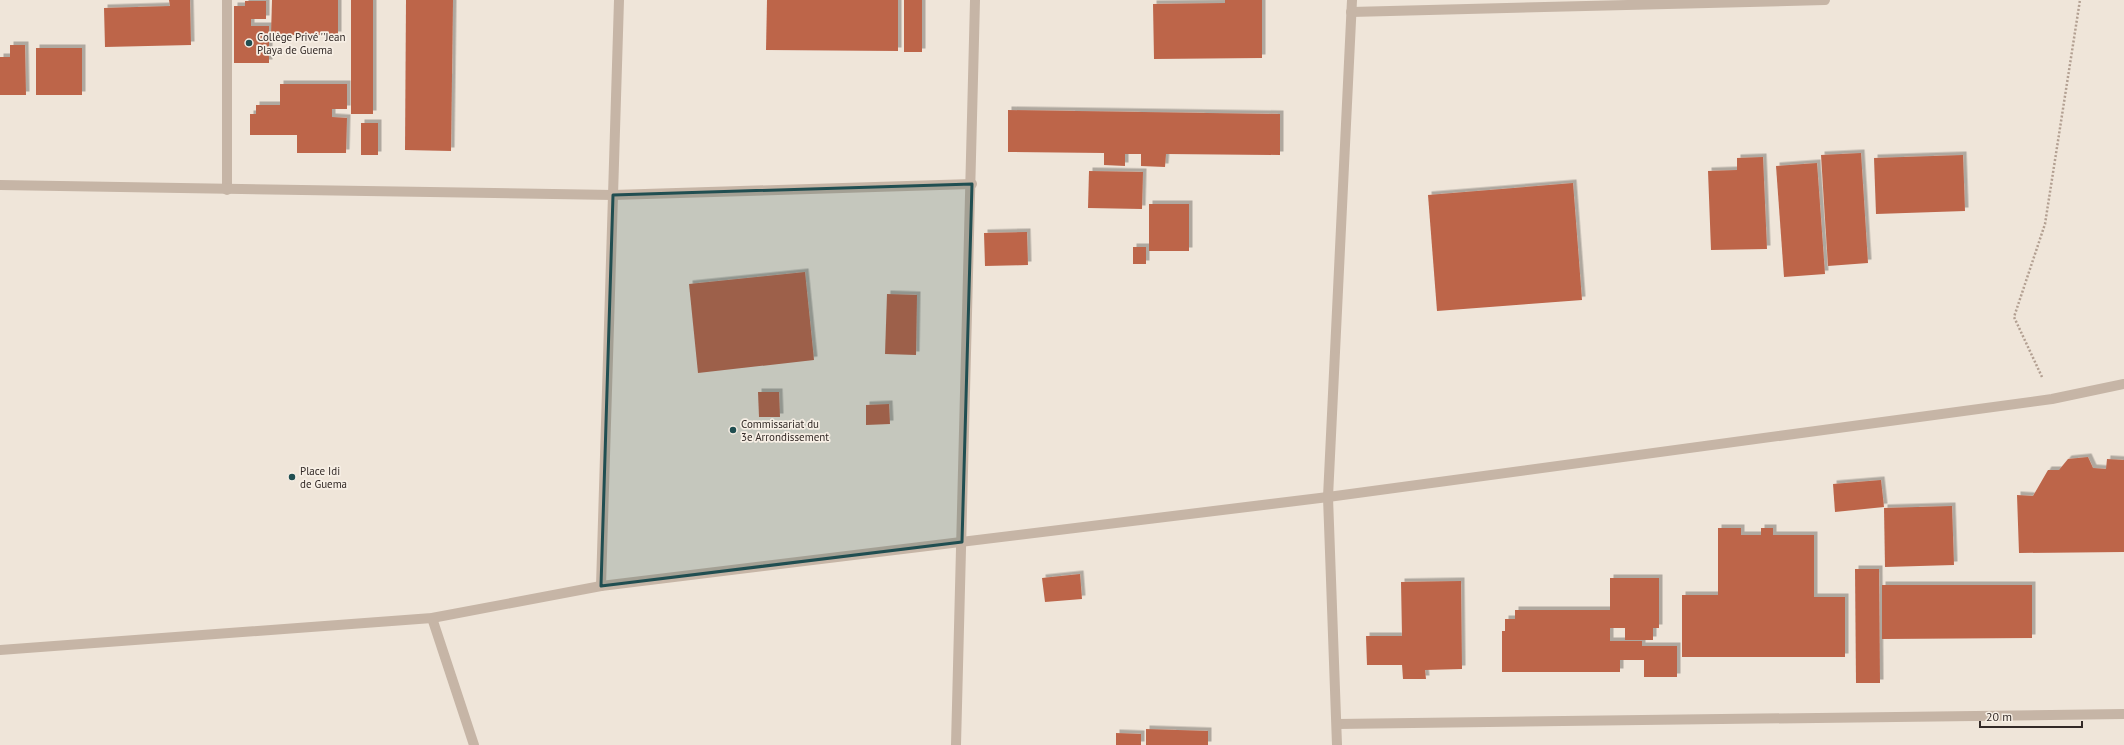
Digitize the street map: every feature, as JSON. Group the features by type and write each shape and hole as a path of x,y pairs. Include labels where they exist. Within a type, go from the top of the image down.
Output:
{"street":[{"path":"227,0 227,190"},
{"path":"601,586 619,0"},
{"path":"956,745 972,184 975,0"},
{"path":"1337,745 1328,497 1352,0"},
{"path":"1351,12 1825,0"},
{"path":"0,185 227,190 613,195 972,184"},
{"path":"0,650 432,618 601,586 1328,497 2052,399 2124,384"},
{"path":"432,618 474,745"},
{"path":"1337,724 2124,714"}],"path":[{"path":"2052,399 2014,317 2044,224 2080,0"}],"highlighted area":[{"path":"972,184 962,542 601,586 613,195"}],"building":[{"path":"169,0 190,0 191,45 105,47 104,8 170,6"},
{"path":"272,0 338,0 338,35 271,35"},
{"path":"351,0 373,0 373,114 351,114"},
{"path":"406,0 453,0 451,151 405,150"},
{"path":"767,0 898,0 898,51 766,50"},
{"path":"904,0 922,0 922,52 904,52"},
{"path":"1225,0 1262,0 1262,58 1154,59 1153,4 1225,3"},
{"path":"245,1 266,1 266,19 251,19 251,26 269,26 269,63 234,63 234,6 245,6"},
{"path":"10,45 25,45 26,95 0,95 0,57 10,57"},
{"path":"36,48 82,48 82,95 36,95"},
{"path":"280,84 347,84 347,109 332,109 332,117 347,118 346,153 297,153 297,135 250,135 250,114 256,114 256,105 280,105"},
{"path":"1008,110 1280,114 1280,155 1166,154 1165,167 1141,166 1141,154 1125,154 1125,166 1104,165 1104,153 1008,152"},
{"path":"361,123 378,123 378,155 361,155"},
{"path":"1861,153 1868,263 1828,266 1821,155"},
{"path":"1963,155 1965,211 1876,214 1874,158"},
{"path":"1763,157 1767,249 1711,250 1708,171 1737,170 1737,158"},
{"path":"1817,163 1825,274 1784,277 1776,166"},
{"path":"1089,171 1143,172 1142,209 1088,208"},
{"path":"1573,183 1582,300 1437,311 1428,195"},
{"path":"1149,204 1189,204 1189,251 1149,251"},
{"path":"1027,232 1028,265 985,266 984,233"},
{"path":"1133,247 1146,247 1146,264 1133,264"},
{"path":"805,272 814,360 698,373 689,284"},
{"path":"887,294 917,295 916,355 885,354"},
{"path":"758,392 779,392 780,417 759,417"},
{"path":"889,404 890,424 866,425 866,405"},
{"path":"2088,457 2093,468 2106,469 2107,459 2124,460 2124,552 2019,553 2017,495 2033,496 2048,470 2059,470 2068,459"},
{"path":"1881,480 1884,507 1835,512 1833,484"},
{"path":"1952,506 1954,565 1885,567 1884,508"},
{"path":"1718,528 1741,528 1741,535 1761,535 1761,528 1773,528 1773,535 1814,535 1814,597 1845,597 1845,657 1682,657 1682,595 1718,595"},
{"path":"1855,569 1879,569 1880,683 1856,683"},
{"path":"1080,574 1082,599 1045,602 1042,578"},
{"path":"1610,578 1659,578 1659,628 1653,628 1653,640 1625,640 1625,628 1610,628 1610,641 1642,641 1642,646 1677,646 1677,677 1644,677 1644,660 1620,660 1620,672 1502,672 1502,631 1505,631 1505,619 1515,619 1515,610 1610,610"},
{"path":"1461,581 1462,669 1425,670 1426,679 1403,679 1402,665 1367,665 1366,636 1402,636 1401,582"},
{"path":"1882,585 2032,585 2032,638 1882,639"},
{"path":"1146,729 1208,731 1208,745 1146,745"},
{"path":"1116,733 1141,734 1141,745 1116,745"}],"place":[{"name":"Collège Privé ''Jean Playa de Guema","path":"249,43"},
{"name":"Commissariat du 3e Arrondissement","path":"733,430"},
{"name":"Place Idi de Guema","path":"292,477"}]}
